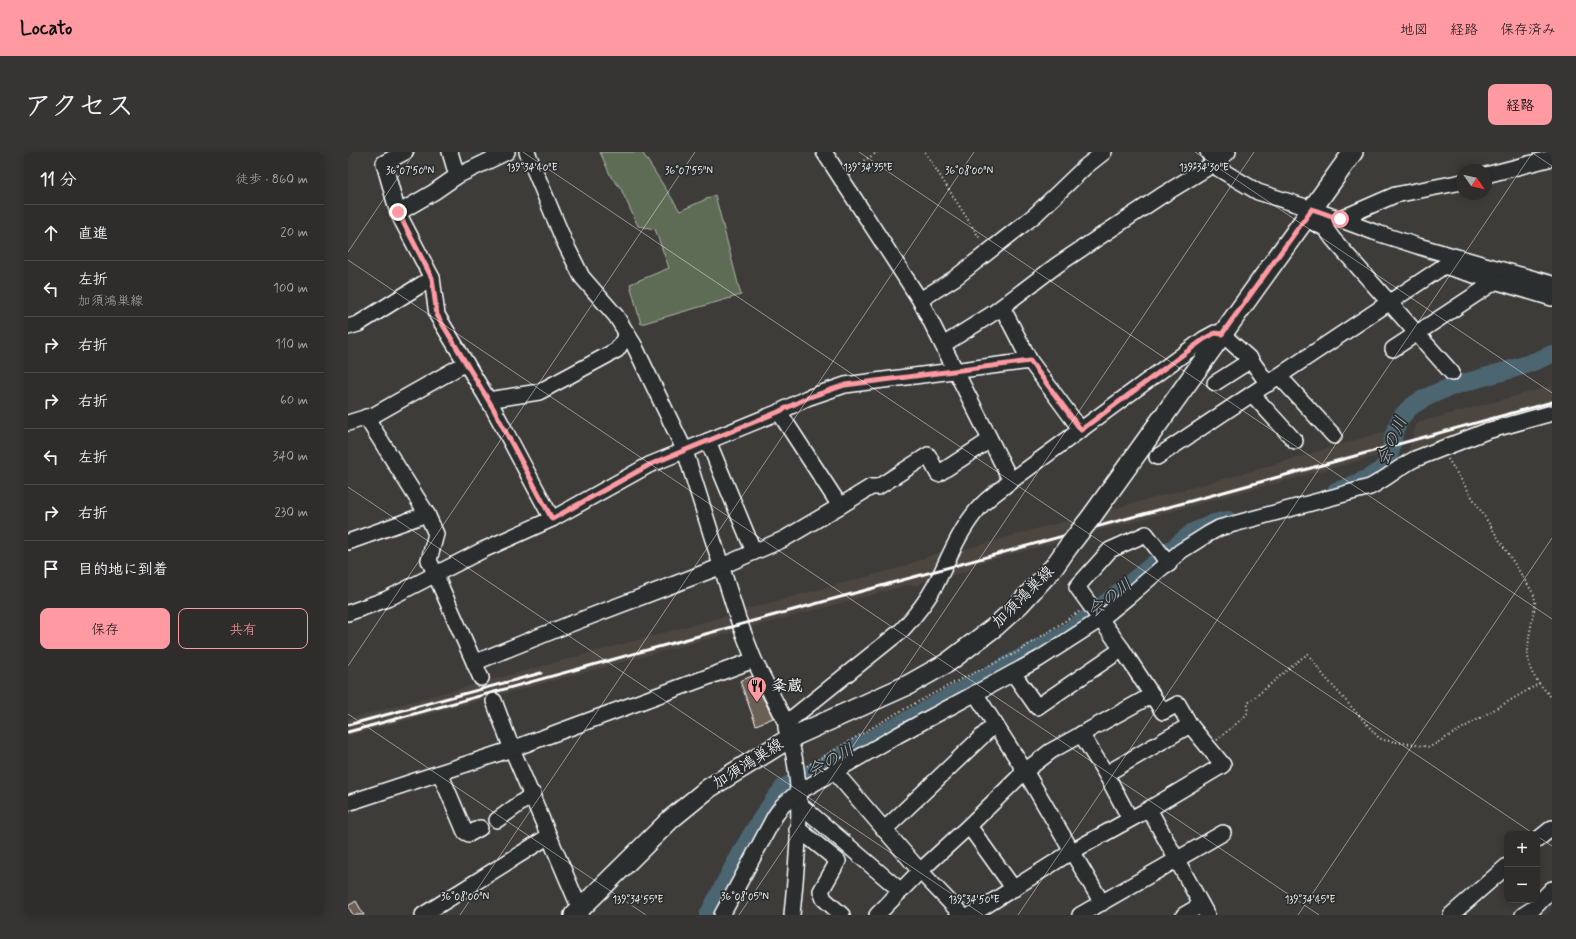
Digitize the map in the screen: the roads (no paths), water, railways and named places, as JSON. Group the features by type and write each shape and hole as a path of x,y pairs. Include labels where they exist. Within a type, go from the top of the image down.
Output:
{"main road":[{"name":"加須鴻巣線","path":"578,913 671,819 709,788 788,731 908,685 947,663 996,626 1018,606 1054,567 1222,334 1321,217 1353,152"}],"street":[{"path":"404,152 384,163 398,212 432,278 437,315 488,400 552,519"},
{"path":"450,152 457,176"},
{"path":"398,212 434,192 457,176 507,152"},
{"path":"527,152 564,241 582,277 616,316 627,334 685,451 738,619 754,660 788,731 794,755 797,795 797,830 792,915"},
{"path":"824,152 920,300 1011,481"},
{"path":"920,300 955,278 1035,215 1085,167 1104,152"},
{"path":"943,345 1002,307 1057,265 1161,196 1211,157 1228,152"},
{"path":"1211,157 1220,169 1258,192 1321,217 1552,284"},
{"path":"1492,173 1552,158"},
{"path":"1321,217 1395,195 1456,183"},
{"path":"1321,217 1325,228 1333,239 1452,373"},
{"path":"1157,457 1444,266 1552,298"},
{"path":"348,327 358,324 432,278"},
{"path":"1393,349 1496,281"},
{"path":"1002,307 1030,361 1081,430"},
{"path":"788,731 902,630 923,606 936,584 954,545 978,509 1011,481 1204,339 1215,333 1222,334 1334,436"},
{"path":"488,400 539,392 617,350 627,334"},
{"path":"1215,383 1251,360"},
{"path":"348,613 388,599 435,574 552,519 649,465 778,412 807,398 845,385 1030,361"},
{"path":"348,423 374,415 466,363"},
{"path":"1252,394 1295,441"},
{"path":"778,412 840,506"},
{"path":"722,915 775,816 782,806 834,771 1039,659 1095,611 1166,559 1194,541 1219,528 1370,487 1405,464 1487,431 1552,413"},
{"path":"366,417 427,514 436,534 430,560 478,671 481,660 722,566 784,540 871,487 878,487 928,455 938,474 990,440"},
{"path":"708,441 754,552"},
{"path":"348,542 427,514"},
{"path":"971,915 1071,852 1149,809 1223,765 1190,725 1178,704 1163,712 1122,649 1077,587 1110,550 1146,534 1166,559"},
{"path":"1013,673 1036,707 1122,649"},
{"path":"348,803 512,749 754,660"},
{"path":"975,693 1025,771 1102,903"},
{"path":"877,915 920,871 969,826 1025,771 1051,751 1152,694"},
{"path":"494,701 512,749 549,836 578,913"},
{"path":"884,830 995,724"},
{"path":"1106,774 1190,725"},
{"path":"1082,734 1106,774 1130,819"},
{"path":"834,771 920,871 962,915"},
{"path":"440,773 465,832 469,834 480,828"},
{"path":"497,820 532,794"},
{"path":"797,795 902,891"},
{"path":"1149,809 1204,910 1184,915"},
{"path":"969,826 1014,889"},
{"path":"1540,838 1552,828"},
{"path":"797,830 802,832 838,861 821,891 824,899 842,915"},
{"path":"1080,915 1223,833"},
{"path":"423,915 549,836"},
{"path":"1451,915 1504,870"},
{"path":"1531,907 1552,889"}],"waterway":[{"path":"1404,249 1442,261"},
{"name":"会の川","path":"1336,491 1370,477 1382,469 1391,452 1393,437 1397,425 1407,410 1418,402 1450,387 1519,367 1552,354"},
{"name":"会の川","path":"708,915 752,834 783,788 1066,633 1087,618 1193,532 1214,523 1228,520"}],"railway":[{"path":"348,732 1552,402"},
{"path":"348,725 541,673"}],"place":[{"name":"粂蔵","path":"757,703"}]}
